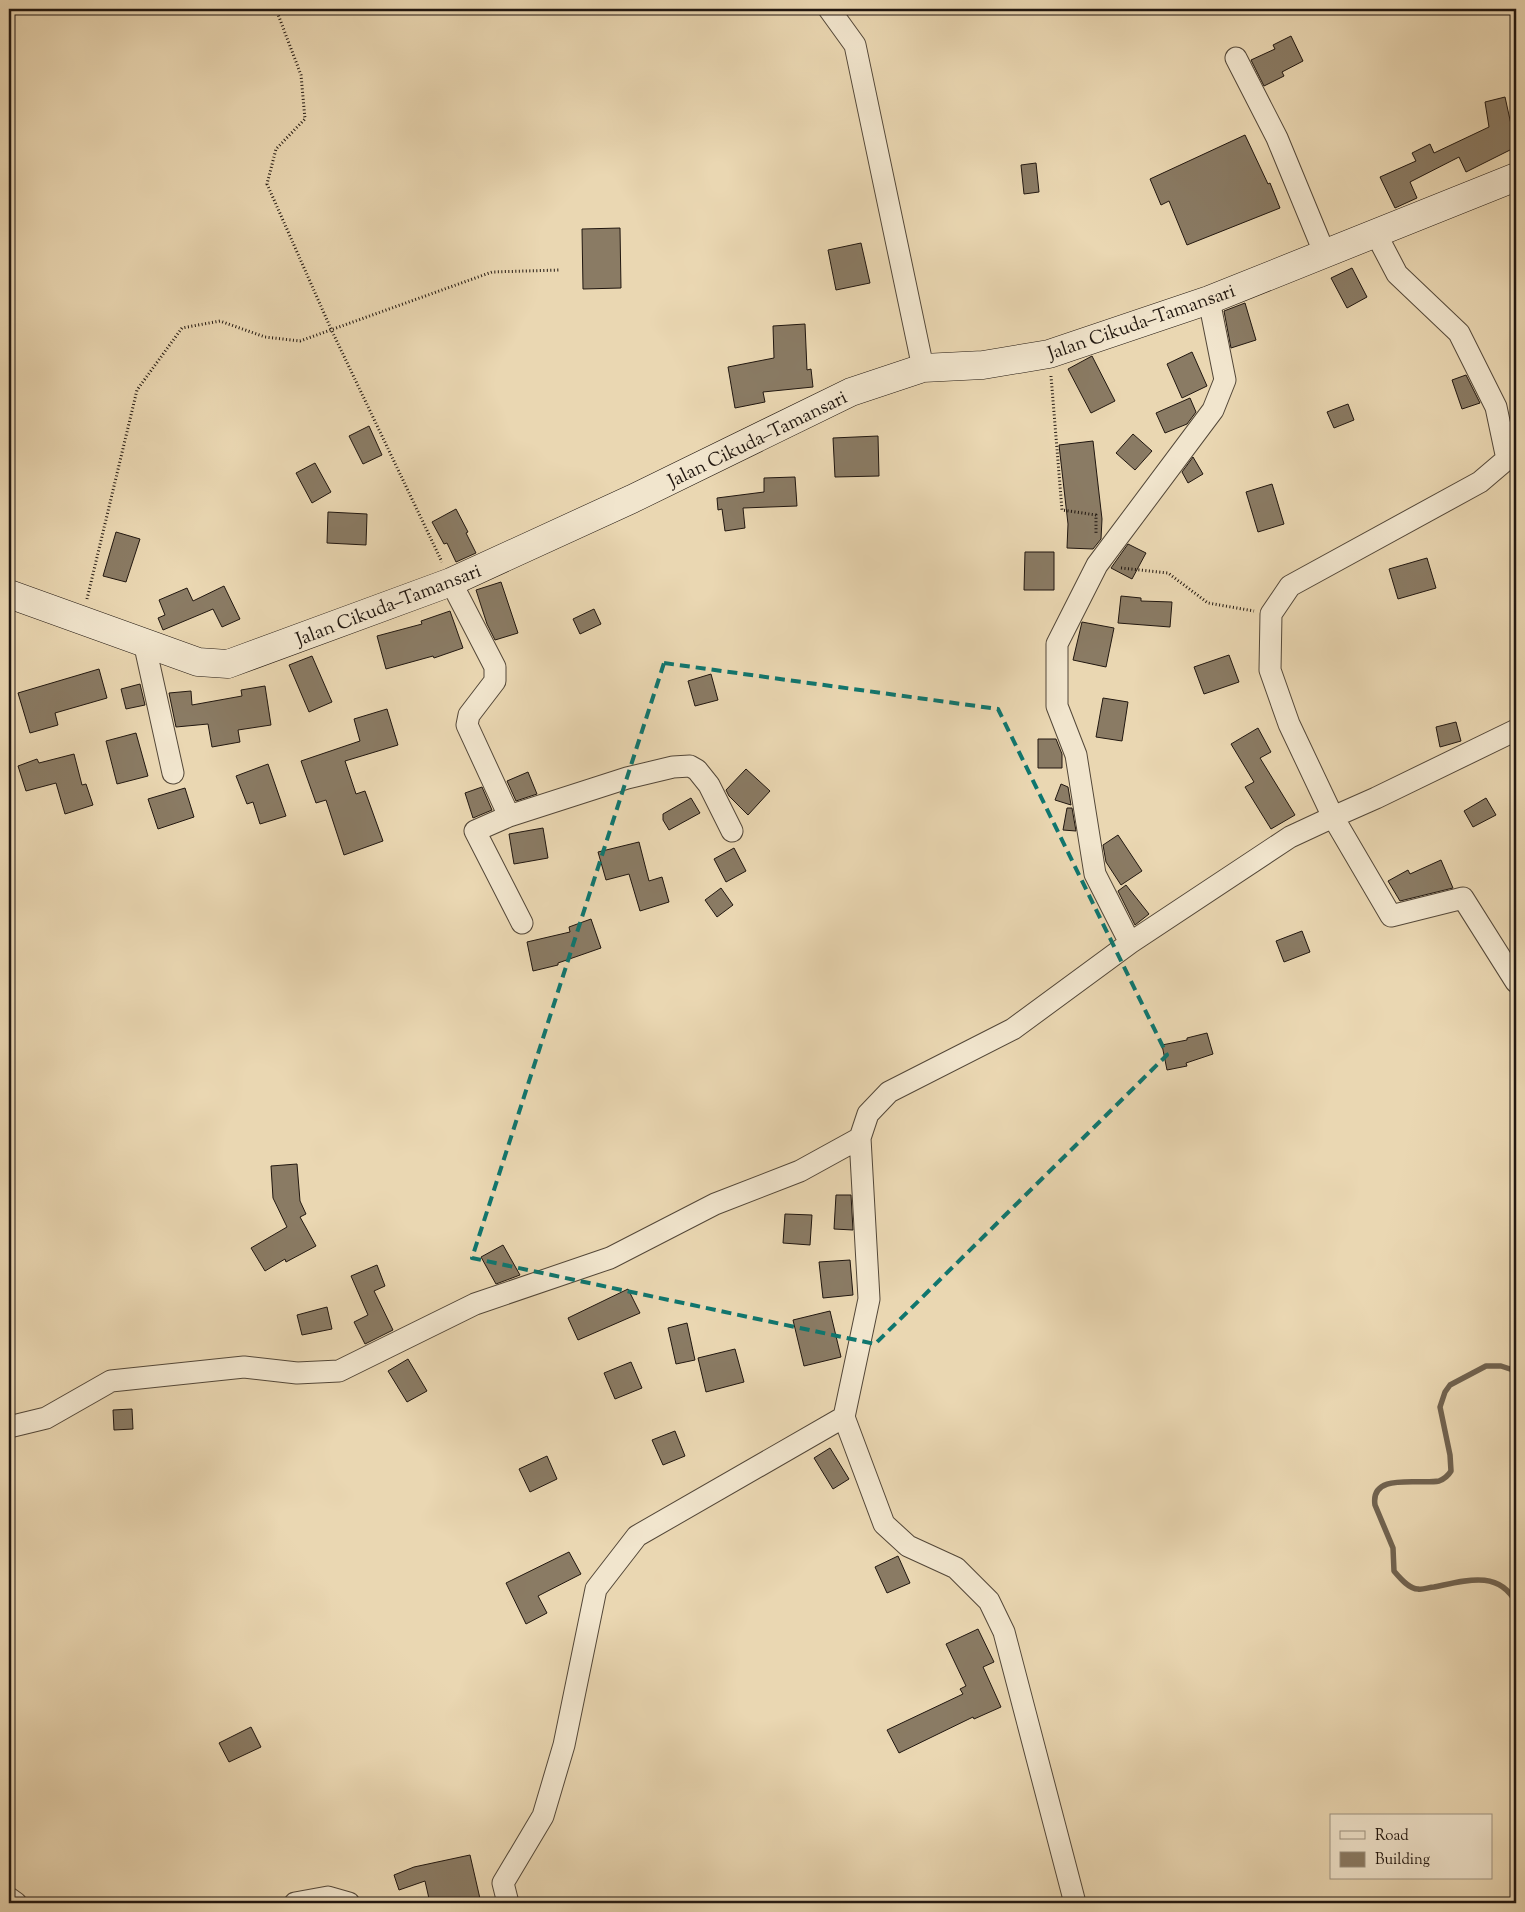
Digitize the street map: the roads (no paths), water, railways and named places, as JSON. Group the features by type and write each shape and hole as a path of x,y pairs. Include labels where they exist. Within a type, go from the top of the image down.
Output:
{"street":[{"path":"829,9 855,45 922,368"},
{"path":"1236,58 1277,138 1324,252"},
{"name":"Jalan Cikuda–Tamansari","path":"9,594 198,662 228,664 451,582 632,499 851,392 922,368 983,366 1049,354 1209,300 1324,252 1516,177"},
{"path":"1376,232 1397,274 1459,332 1496,407 1512,458 1480,482 1290,586 1271,614 1270,670 1289,724 1333,817 1391,916 1463,898 1516,982"},
{"path":"1130,943 1095,874 1076,755 1057,706 1057,644 1097,565 1213,410 1225,380 1209,300"},
{"path":"451,582 495,667 495,681 469,715 468,725 509,816"},
{"path":"144,642 173,773"},
{"path":"1075,1903 1004,1632 989,1601 956,1568 908,1546 884,1524 844,1418 870,1299 860,1138 868,1114 889,1092 1013,1029 1130,943 1290,837 1376,798 1516,730"},
{"path":"522,923 475,831 509,816 627,778 673,766 690,766 698,770 709,785 732,831"},
{"path":"9,1427 46,1418 111,1381 244,1367 297,1373 339,1371 475,1304 610,1258 715,1204 800,1171 860,1138"},
{"path":"508,1903 503,1883 543,1816 564,1745 596,1589 637,1536 844,1418"},
{"path":"295,1903 328,1897 349,1903"},
{"path":"9,1898 16,1903"}],"waterway":[{"path":"1516,1371 1501,1366 1486,1366 1450,1385 1445,1392 1440,1407 1450,1455 1451,1471 1446,1477 1439,1481 1388,1484 1380,1488 1375,1495 1375,1505 1393,1548 1394,1571 1408,1585 1415,1589 1420,1589 1469,1580 1490,1581 1500,1585 1509,1592 1516,1603"},
{"path":"1516,1619 1513,1651 1516,1658"}]}
